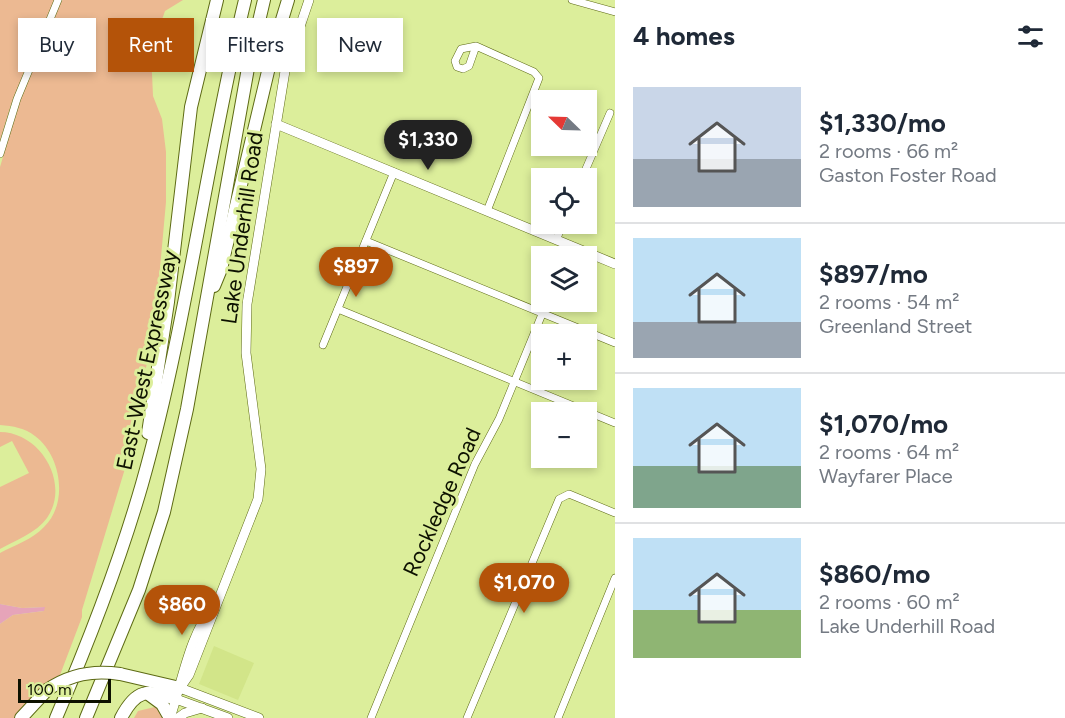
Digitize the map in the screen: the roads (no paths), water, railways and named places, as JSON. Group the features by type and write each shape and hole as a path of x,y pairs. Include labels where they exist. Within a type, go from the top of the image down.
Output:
{"highway":[{"path":"209,18 212,0"},
{"path":"212,18 217,0"},
{"name":"East-West Expressway","path":"56,718 112,578 159,418 222,100 245,0"},
{"name":"East-West Expressway","path":"86,718 139,590 164,512 185,419 232,151 264,0"},
{"path":"207,300 221,269 274,45 288,0"},
{"path":"142,482 168,302 191,107 206,40"},
{"path":"21,718 47,690 78,675 100,672 120,674 178,693"},
{"path":"121,718 133,699 146,693 178,693"},
{"path":"146,693 162,704 170,718"}],"main road":[{"name":"Lake Underhill Road","path":"303,18 309,0"},
{"name":"Lake Underhill Road","path":"305,24 315,0"},
{"name":"Lake Underhill Road","path":"170,718 178,693 189,675 218,599 248,531 259,489 261,469 246,353 246,327 285,72"},
{"path":"276,124 570,246"},
{"path":"597,257 615,264"},
{"path":"178,693 228,718"},
{"path":"178,693 259,718"},
{"path":"178,718 191,710 204,708"}],"street":[{"path":"0,154 17,99 58,0"},
{"path":"572,0 615,12"},
{"path":"476,46 534,72 538,78 488,211"},
{"path":"586,168 610,113"},
{"path":"323,345 394,172"},
{"path":"556,240 559,234"},
{"path":"366,241 615,344"},
{"path":"338,309 615,423"},
{"name":"Rockledge Road","path":"370,718 475,464 514,381 542,313"},
{"path":"467,718 559,499 569,494 615,513"},
{"path":"558,718 615,578"}]}
